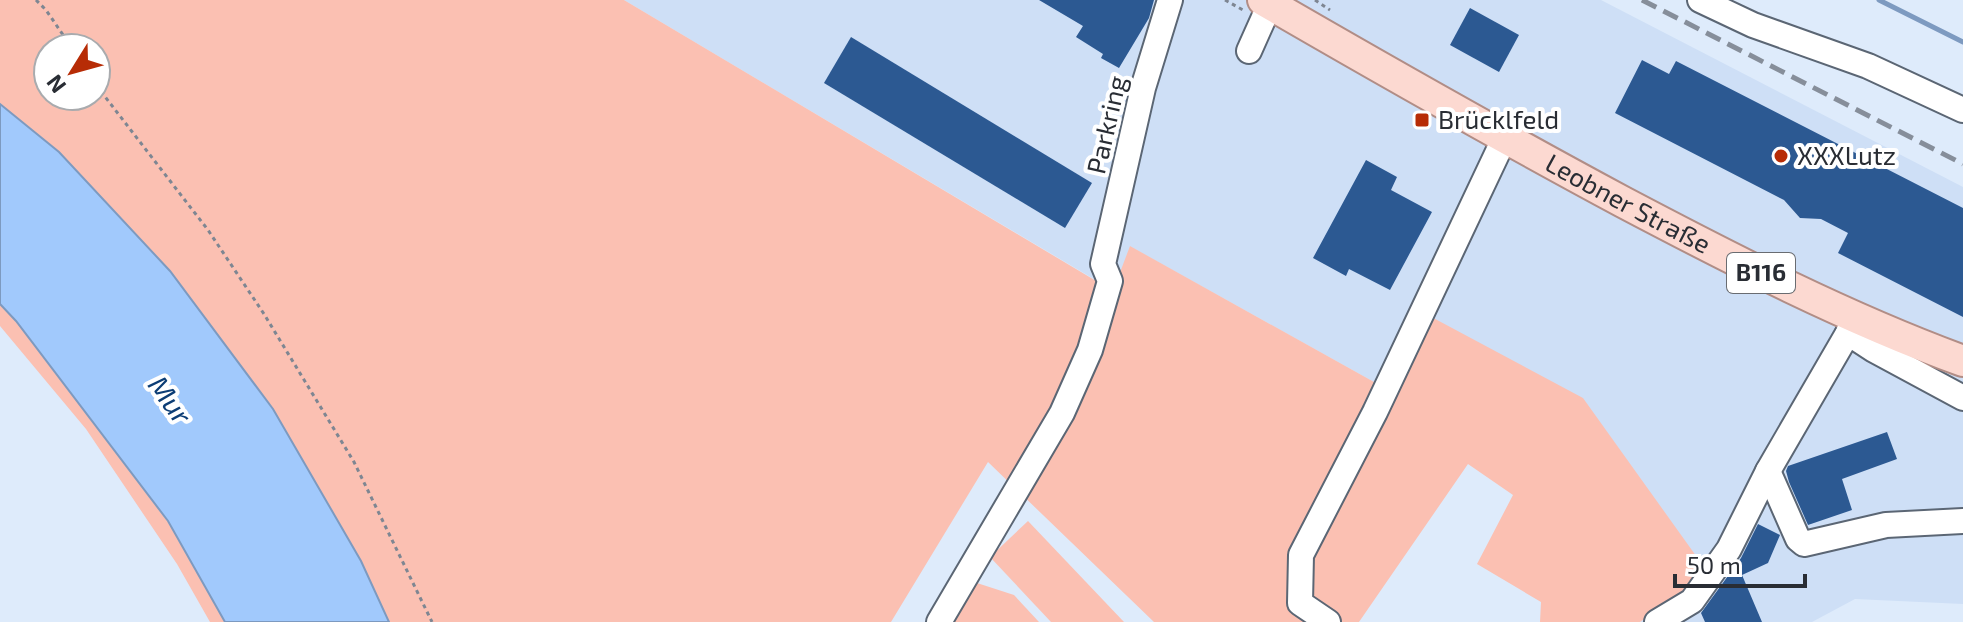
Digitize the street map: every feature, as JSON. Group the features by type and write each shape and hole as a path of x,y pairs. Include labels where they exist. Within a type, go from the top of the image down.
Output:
{"main road":[{"name":"Leobner Straße","path":"1267,2 1505,137 1851,325 1963,361"}],"street":[{"name":"Parkring","path":"939,622 1062,413 1090,350 1110,281 1103,264 1143,88 1170,0"},
{"path":"1700,0 1753,25 1868,66 1963,110"},
{"path":"1249,51 1267,2"},
{"path":"1328,622 1300,603 1301,555 1375,412 1505,137"},
{"path":"1657,622 1692,601 1729,549 1768,471 1851,325 1963,398"},
{"path":"1768,471 1798,539 1804,544 1886,525 1963,521"}],"path":[{"path":"36,0 61,32"},
{"path":"112,106 208,230 264,314 354,462 432,622"}],"shaded area":[{"path":"0,0 624,0 1113,291 1130,246 1383,387 1424,313 1583,398 1709,574 1640,622 1540,622 1541,602 1477,564 1513,495 1468,464 1359,622 1154,622 988,462 891,622 389,622 361,561 273,409 170,271 59,152 0,104"},
{"path":"624,0 1601,0 1963,187 1963,604 1855,599 1812,622 1640,622 1709,574 1131,247 1114,291"},
{"path":"0,304 168,522 225,622 210,622 177,564 86,429 0,326"},
{"path":"1028,521 1124,622 1051,622 990,557"},
{"path":"977,583 1014,595 1039,622 952,622"}],"water":[{"name":"Mur","path":"0,104 59,152 170,271 273,409 361,561 389,622 225,622 168,521 0,304"}],"building":[{"path":"1039,0 1154,0 1149,18 1119,68 1101,58 1103,54 1076,37 1083,26"},
{"path":"1470,8 1519,35 1499,72 1450,45"},
{"path":"851,37 1092,183 1065,228 824,83"},
{"name":"XXXLutz","path":"1642,60 1669,74 1676,61 1963,208 1963,317 1838,253 1848,233 1821,219 1800,218 1784,200 1615,113"},
{"path":"1366,160 1397,177 1391,190 1432,212 1390,290 1349,269 1346,276 1313,258"},
{"path":"1887,432 1897,459 1842,479 1852,510 1808,525 1789,482 1788,466"},
{"path":"1758,524 1780,535 1768,563 1742,575 1762,622 1705,622 1701,613 1741,558"}],"waterway":[{"path":"1879,0 1963,42"}],"railway":[{"path":"1642,0 1963,164"}],"place":[{"name":"Brücklfeld","path":"1422,120"},
{"name":"XXXLutz","path":"1781,156"}]}
